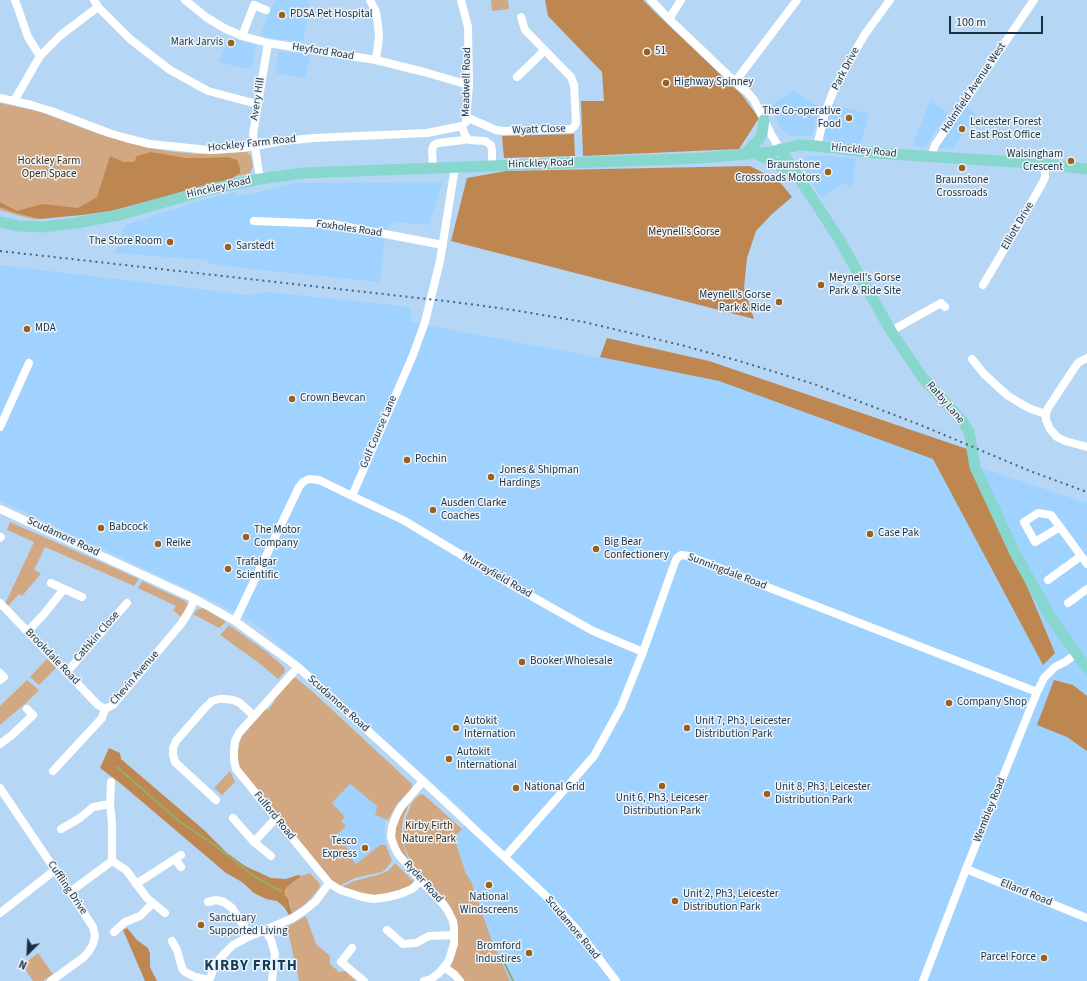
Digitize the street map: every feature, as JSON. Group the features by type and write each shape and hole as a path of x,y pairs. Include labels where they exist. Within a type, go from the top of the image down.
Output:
{"main road":[{"path":"744,155 762,134 764,120"},
{"name":"Hinckley Road","path":"0,222 19,226 43,227 76,224 119,215 211,189 260,179 303,173 703,158 770,152 799,145 876,153 1045,164 1087,169"},
{"name":"Ratby Lane","path":"780,149 839,239 891,331 922,377 963,422 969,432 975,467 1015,553 1051,618 1087,668"},
{"path":"755,154 778,164 808,192"}],"street":[{"path":"15,0 28,37 40,56"},
{"name":"Heyford Road","path":"185,0 206,17 224,28 242,36 268,43 376,60 469,85"},
{"path":"370,0 376,12 378,25 379,37 376,60"},
{"name":"Meadwell Road","path":"461,0 468,27 469,85 466,123 462,126 467,138"},
{"path":"651,0 669,19 748,93 754,100 780,149"},
{"path":"669,19 681,0"},
{"path":"735,82 797,0"},
{"name":"Park Drive","path":"817,146 825,113 833,92 865,34 890,0"},
{"name":"Holmfield Avenue West","path":"931,157 935,145 1034,0"},
{"path":"14,101 40,56 96,4 130,39 170,70 208,91 257,104"},
{"path":"242,36 254,5 266,10"},
{"name":"Wyatt Close","path":"466,117 496,130 503,131 571,129 576,124 574,85 571,77 525,30 521,18"},
{"name":"Avery Hill","path":"260,179 253,134 268,43"},
{"path":"517,76 544,51"},
{"name":"Hockley Farm Road","path":"0,98 51,111 109,133 150,144 209,150 229,149 314,138 427,133 462,126"},
{"path":"433,167 432,150 434,145 438,143 464,140 467,138 485,141 491,145 492,166"},
{"name":"Elliott Drive","path":"982,285 1043,182 1045,177 1045,164"},
{"name":"Golf Course Lane","path":"352,496 413,354 424,322 435,284 443,245 455,167"},
{"name":"Foxholes Road","path":"254,221 332,224 443,245"},
{"path":"891,331 941,303 945,307"},
{"path":"1087,358 1079,362 1075,367 1048,408 1046,414 1046,420 1050,429 1057,437 1065,441 1087,447"},
{"path":"972,359 984,374 1007,394 1018,402 1046,414"},
{"path":"0,427 29,363"},
{"path":"235,621 299,487 303,482 309,479 319,480 352,496"},
{"name":"Murrayfield Road","path":"352,496 403,520 593,631 642,652"},
{"name":"Scudamore Road","path":"0,508 196,599 235,621 298,667 546,896 616,981"},
{"path":"1060,527 1087,564"},
{"name":"Sunningdale Road","path":"505,858 594,756 621,707 675,562 681,555 685,555 1037,692"},
{"path":"1048,580 1081,556"},
{"path":"52,583 82,597"},
{"path":"28,632 64,589"},
{"path":"1068,603 1087,589"},
{"name":"Chevin Avenue","path":"54,771 102,718 105,709 113,705 181,624 196,599"},
{"name":"Cathkin Close","path":"68,672 128,602"},
{"name":"Brookdale Road","path":"0,603 68,672 98,705 105,709"},
{"name":"Wembley Road","path":"923,981 1037,692 1044,678 1055,667 1076,654"},
{"name":"Fulford Road","path":"298,667 239,733 235,741 234,750 236,769 329,883 340,890 362,898 374,899 400,894 412,889 421,881"},
{"path":"0,673 4,677 0,680"},
{"path":"215,796 175,762 173,748 176,741 212,701 219,699 233,700 240,703 254,716"},
{"path":"0,744 12,735 30,712"},
{"name":"Ryder Road","path":"423,781 401,807 392,827 391,837 398,854 448,911 453,921 454,944 452,952 444,968 431,979 424,981"},
{"path":"110,782 112,861"},
{"name":"Cuffling Drive","path":"0,788 93,927 95,936 89,951 84,957 51,981"},
{"path":"61,829 80,818 93,807 110,804"},
{"path":"233,818 254,842 271,856"},
{"path":"254,842 276,818"},
{"path":"136,884 178,857 181,867"},
{"path":"112,861 126,870 147,898 165,913"},
{"path":"70,892 112,861"},
{"name":"Elland Road","path":"966,869 1087,918"},
{"path":"0,912 55,870"},
{"path":"172,941 177,950 184,972 209,981 218,961 233,945 293,918 316,901 329,883"},
{"path":"208,902 216,900 224,902 232,908 248,937"},
{"path":"114,932 125,922 140,916 153,903"},
{"path":"266,930 272,940 276,954 272,981"},
{"path":"387,930 403,944 416,943 429,936 454,936"},
{"path":"352,948 341,962 364,981"},
{"path":"444,968 460,981"}],"shaded area":[{"path":"275,0 307,0 309,4 303,42 269,38 261,34"},
{"path":"230,37 256,46 251,69 219,62"},
{"path":"279,51 310,55 305,78 275,73"},
{"path":"793,90 820,108 812,136 791,136 782,130 769,107"},
{"path":"930,100 948,113 925,147 913,146"},
{"path":"832,104 869,114 860,146 826,140 823,138"},
{"path":"965,106 976,114 953,149 936,148"},
{"path":"807,156 856,158 852,189 844,183 821,198 801,164"},
{"path":"443,182 429,225 395,222 386,229 380,282 242,268 207,263 207,260 115,253 125,225 198,201 235,192 240,196 297,183"},
{"path":"0,265 248,295 268,292 411,307 411,322 719,381 1087,503 1087,981 509,981 492,941 471,881 466,874 454,836 462,829 470,817 258,626 223,606 0,500"},
{"path":"350,784 377,806 375,815 386,819 384,832 386,845 380,845 356,864 349,856 352,853 336,835 341,820 344,817 332,803"}],"green space":[{"path":"491,0 508,0 509,9 492,11"},
{"name":"Highway Spinney","path":"545,0 643,0 742,95 759,118 739,149 583,156 581,101 604,101 602,72 548,16"},
{"name":"Hockley Farm Open Space","path":"0,103 41,112 98,134 141,146 167,151 197,154 219,154 246,151 251,156 253,166 250,173 88,213 33,219 0,210"},
{"path":"574,134 575,156 504,158 502,136"},
{"path":"151,152 186,158 228,157 237,160 240,173 231,179 111,211 40,219 0,207 0,202 17,211 42,204 78,208 97,197 110,156 124,162 134,162 137,156"},
{"name":"Meynell's Gorse","path":"750,166 779,181 792,197 772,214 756,231 747,258 744,288 754,319 451,241 467,178 506,171"},
{"path":"607,338 709,361 970,450 1055,653 1043,665 933,459 719,381 600,357"},
{"path":"10,522 139,579 134,586 45,547 34,570 41,573 22,596 19,594 8,606 5,604 34,542 7,530"},
{"path":"142,581 185,601 189,605 182,618 173,610 176,606 138,588"},
{"path":"204,608 226,622 219,628 193,614 198,609"},
{"path":"229,625 267,652 284,667 284,673 278,679 259,663 220,635"},
{"path":"47,659 56,668 39,685 30,677"},
{"path":"294,678 313,692 412,784 412,788 397,804 388,820 375,815 377,806 350,784 332,803 345,817 341,821 346,826 336,835 352,854 349,856 356,864 380,845 386,845 392,861 382,872 355,878 339,886 332,882 240,771 237,758 239,744 243,733 265,708 268,710 274,702 273,700 291,679"},
{"path":"27,680 39,690 0,725 0,706"},
{"path":"1054,680 1073,685 1087,696 1087,751 1067,737 1037,725"},
{"path":"109,748 120,753 121,759 204,830 227,853 245,866 271,878 286,879 298,875 301,876 287,887 285,891 285,895 288,899 292,913 289,915 284,907 277,901 266,899 254,893 242,882 226,873 120,783 100,768"},
{"path":"230,771 235,782 222,795 214,788"},
{"name":"Kirby Firth Nature Park","path":"421,794 462,829 454,837 466,874 471,881 492,941 510,981 463,981 451,968 453,914 449,904 415,869 404,844 405,820 412,802"},
{"path":"409,804 403,819 402,837 405,851 412,866 405,859 396,843 395,837 396,824 403,810"},
{"path":"395,863 415,883 388,897 340,890 344,886 354,881 388,871"},
{"path":"310,873 319,883 320,887 304,905 292,913 290,903 285,895 287,887 301,876"},
{"path":"306,916 316,944 330,956 330,964 339,972 345,971 356,981 299,981 287,927"},
{"path":"127,928 137,940 148,948 150,953 150,967 157,981 145,981 123,930"},
{"path":"38,953 53,974 43,981 33,981 22,965"}],"waterway":[{"path":"117,767 180,822 216,846 255,877 281,891"},
{"path":"501,956 513,981"}],"railway":[{"path":"0,251 454,302 584,322 681,345 814,384 923,426 1030,471 1087,492"}],"place":[{"name":"PDSA Pet Hospital","path":"282,15"},
{"name":"Mark Jarvis","path":"231,43"},
{"name":"51","path":"647,52"},
{"name":"Highway Spinney","path":"666,83"},
{"name":"The Co-operative Food","path":"849,118"},
{"name":"Leicester Forest East Post Office","path":"962,129"},
{"name":"Walsingham Crescent","path":"1071,161"},
{"name":"Braunstone Crossroads","path":"962,168"},
{"name":"Braunstone Crossroads Motors","path":"828,172"},
{"name":"The Store Room","path":"170,242"},
{"name":"Sarstedt","path":"228,247"},
{"name":"Meynell's Gorse Park & Ride Site","path":"821,285"},
{"name":"Meynell's Gorse Park & Ride","path":"779,302"},
{"name":"MDA","path":"27,329"},
{"name":"Crown Bevcan","path":"292,399"},
{"name":"Pochin","path":"407,460"},
{"name":"Jones & Shipman Hardings","path":"491,477"},
{"name":"Ausden Clarke Coaches","path":"433,510"},
{"name":"Babcock","path":"101,528"},
{"name":"Case Pak","path":"870,534"},
{"name":"The Motor Company","path":"246,537"},
{"name":"Reike","path":"158,544"},
{"name":"Big Bear Confectionery","path":"596,549"},
{"name":"Trafalgar Scientific","path":"228,569"},
{"name":"Booker Wholesale","path":"522,662"},
{"name":"Company Shop","path":"949,703"},
{"name":"Autokit Internation","path":"456,728"},
{"name":"Unit 7, Ph3, Leicester Distribution Park","path":"687,728"},
{"name":"Autokit International","path":"449,759"},
{"name":"Unit 6, Ph3, Leiceser Distribution Park","path":"662,786"},
{"name":"National Grid","path":"516,788"},
{"name":"Unit 8, Ph3, Leicester Distribution Park","path":"767,794"},
{"name":"Tesco Express","path":"365,848"},
{"name":"National Windscreens","path":"489,885"},
{"name":"Unit 2, Ph3, Leicester Distribution Park","path":"675,901"},
{"name":"Sanctuary Supported Living","path":"201,925"},
{"name":"Bromford Industires","path":"529,953"},
{"name":"Parcel Force","path":"1044,958"}],"district":[{"name":"KIRBY FRITH","path":"251,967"}]}
